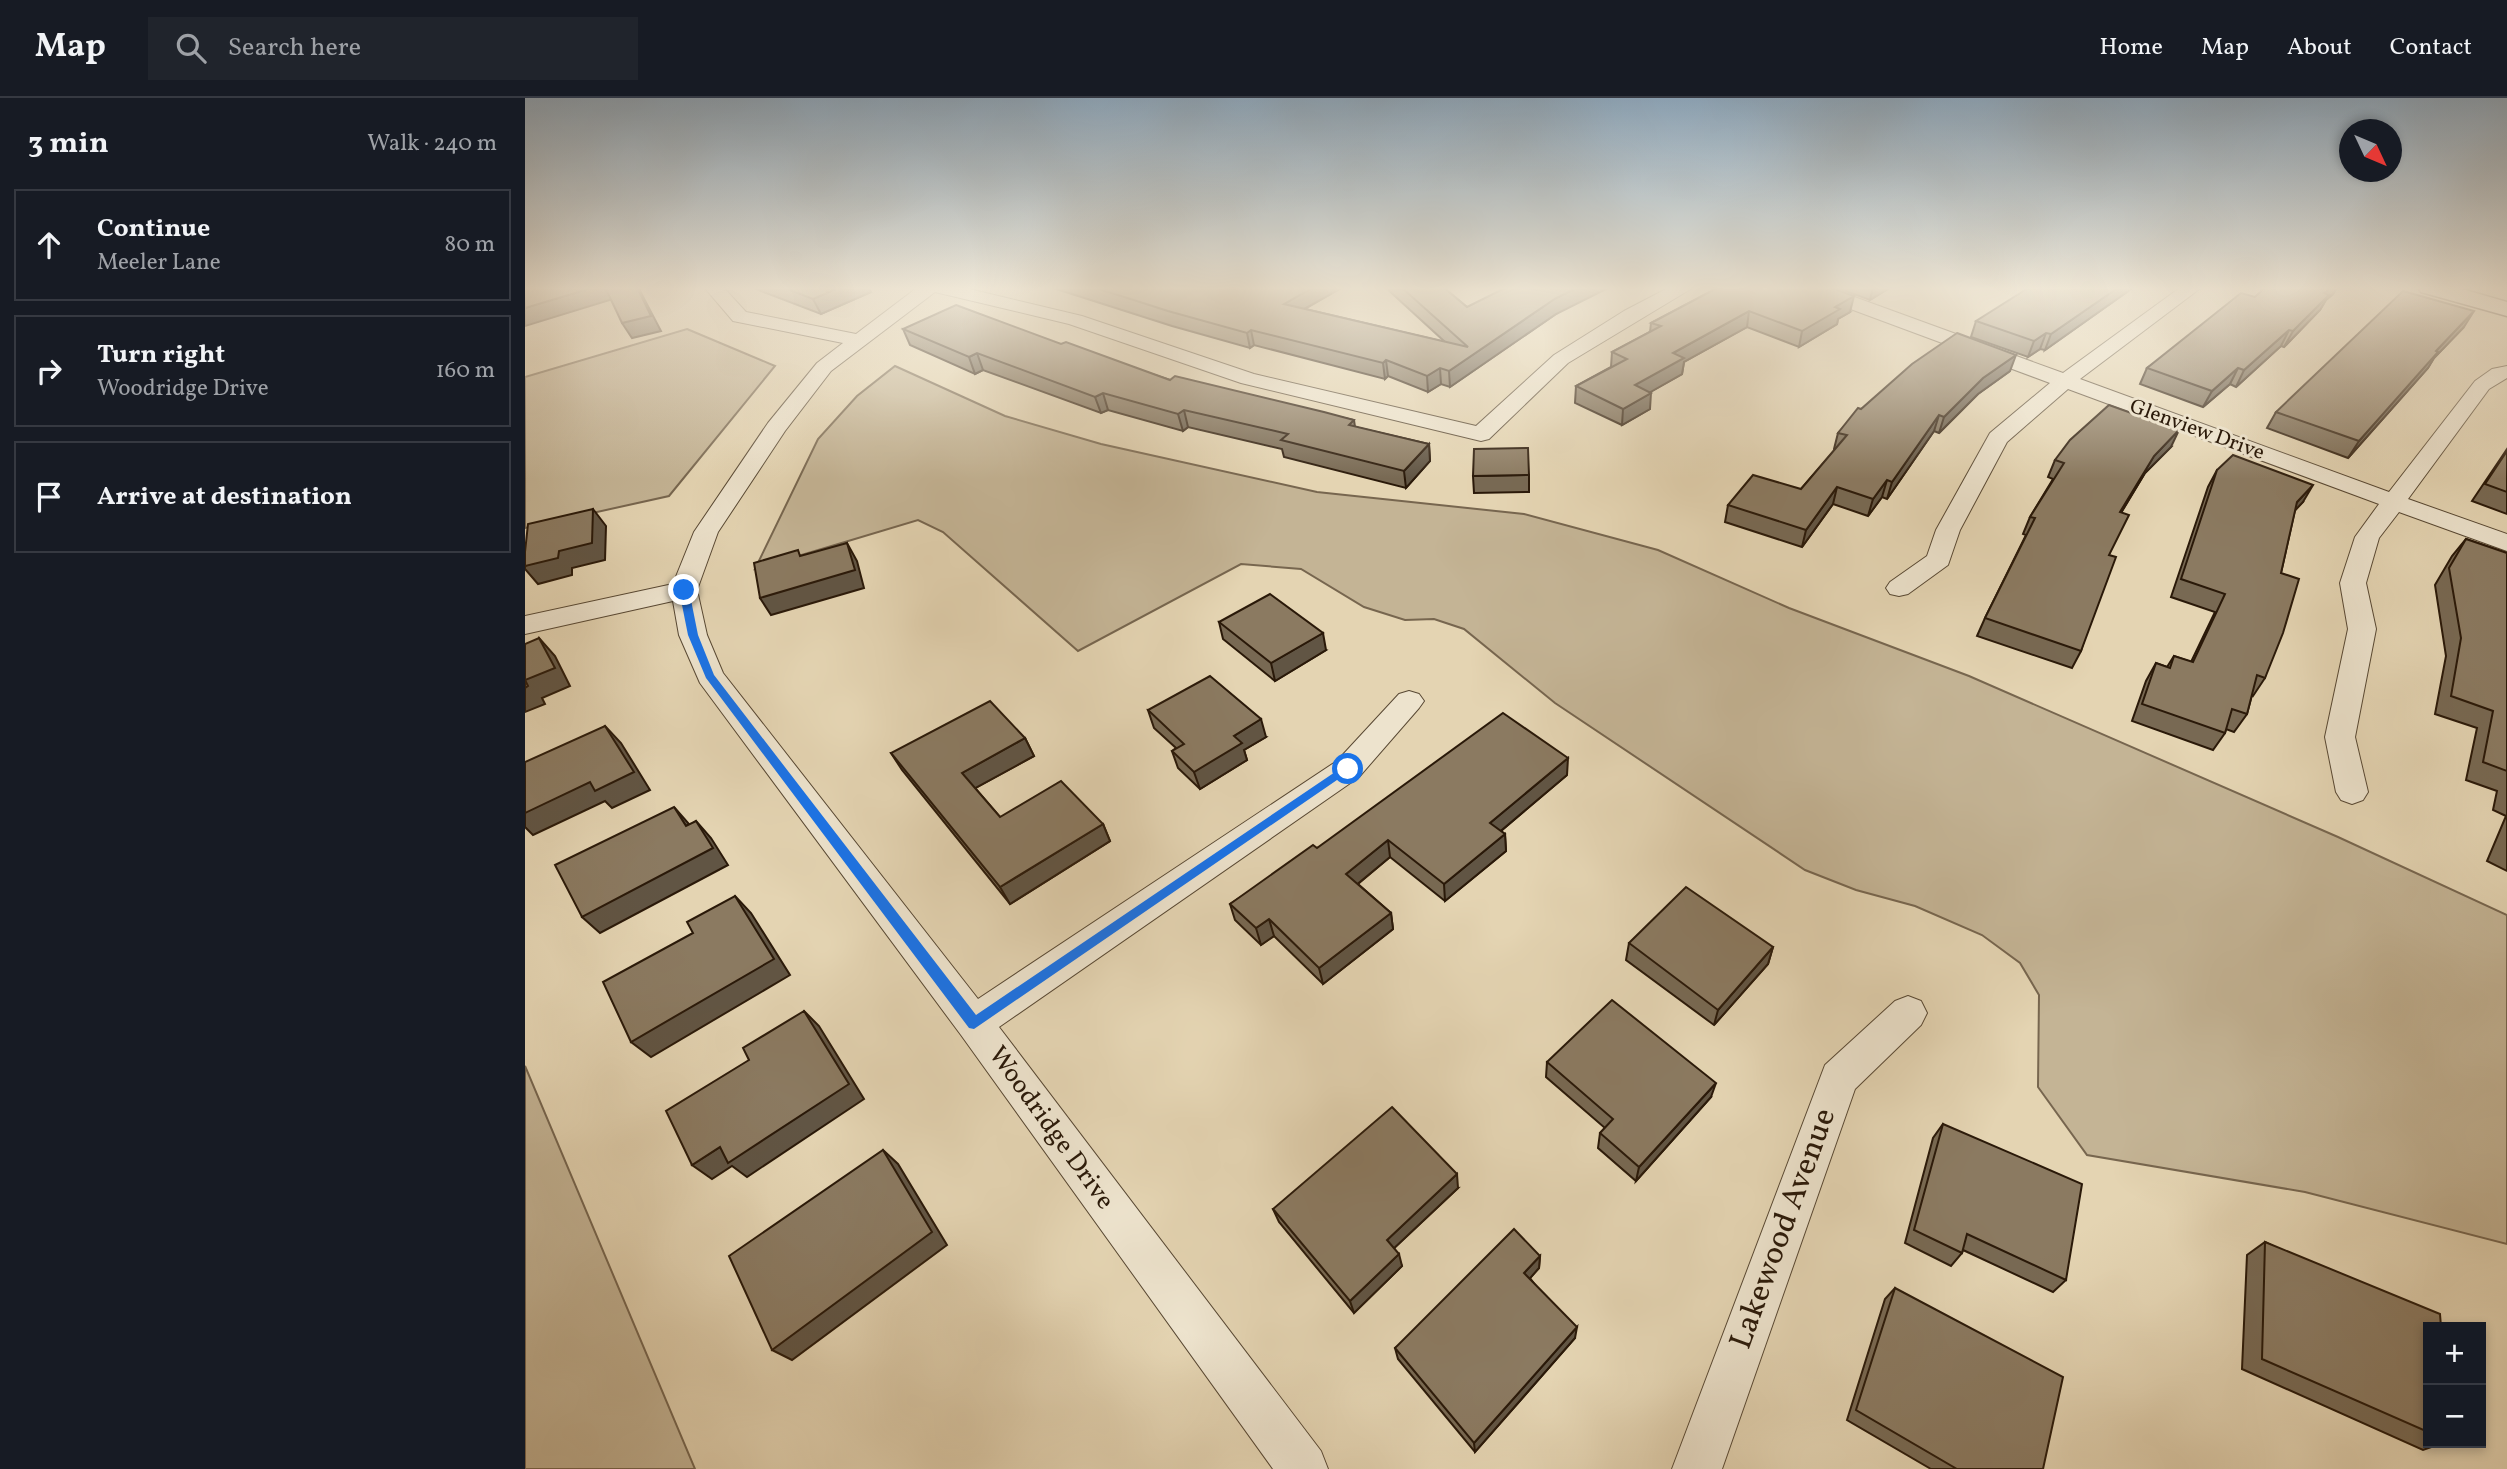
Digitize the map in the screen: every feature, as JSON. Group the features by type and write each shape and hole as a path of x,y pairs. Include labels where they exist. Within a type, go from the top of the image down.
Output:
{"street":[{"path":"525,625 684,590 706,532 776,428 824,368 845,351"},
{"path":"1166,351 1248,379 1481,434 1561,359 1574,351"},
{"name":"Glenview Drive","path":"1983,351 2507,543"},
{"path":"1899,588 1938,560 1948,530 1999,438 2065,381 2106,351"},
{"path":"2352,792 2340,737 2362,629 2353,583 2367,537 2482,385 2500,373 2507,372"},
{"name":"Woodridge Drive","path":"684,590 693,635 709,676 974,1023 1303,1469"},
{"path":"974,1023 1348,769 1409,701"},
{"name":"Lakewood Avenue","path":"1697,1469 1839,1078 1908,1013"}],"shaded area":[{"path":"613,351 739,351 775,366 669,496 525,528 525,377"},
{"path":"895,366 1005,416 1101,444 1317,492 1524,514 1658,550 1789,608 1969,676 2338,837 2507,915 2507,1244 2305,1192 2087,1155 2038,1087 2039,995 2020,963 1982,935 1915,906 1856,890 1805,870 1555,703 1464,629 1434,619 1405,620 1364,607 1301,569 1241,564 1078,651 943,532 918,520 755,569 818,439 857,396"},
{"path":"525,1066 695,1469 525,1469"}],"building":[{"path":"955,351 1091,351 1170,380 1175,376 1324,412 1354,420 1349,425 1429,444 1404,471 1281,440 1288,434 1184,410 1178,414 1103,393 1095,397 977,353 969,357"},
{"path":"1335,351 1478,351 1449,371 1440,368 1427,376 1386,360 1383,363"},
{"path":"1677,351 1673,353 1684,358 1635,385 1651,393 1623,409 1576,386 1627,359 1612,352"},
{"path":"1931,351 2005,351 2016,355 1983,378 1944,417 1939,415 1892,482 1887,480 1873,499 1837,487 1806,530 1728,505 1753,475 1801,489 1847,435 1838,433 1858,408 1861,409"},
{"path":"2168,351 2265,351 2244,370 2238,368 2212,391 2147,368"},
{"path":"2340,351 2438,352 2359,441 2276,412"},
{"path":"2109,405 2179,430 2154,456 2120,512 2129,515 2109,555 2116,557 2081,651 1985,618 2035,518 2030,517 2064,463 2055,460 2070,440"},
{"path":"1528,448 1529,475 1473,476 1474,449"},
{"path":"2507,451 2507,492 2485,484"},
{"path":"2233,455 2313,485 2297,502 2281,573 2299,579 2283,633 2265,678 2257,675 2247,714 2232,709 2225,733 2142,704 2156,663 2170,668 2174,656 2193,662 2225,594 2181,579 2217,470"},
{"path":"593,509 592,543 559,551 558,558 525,566 528,524"},
{"path":"2466,539 2507,553 2507,771 2483,762 2493,711 2451,696 2461,638 2449,568"},
{"path":"847,543 855,570 760,598 754,563 798,550 800,556"},
{"path":"1270,594 1323,633 1271,663 1219,622"},
{"path":"539,638 555,668 525,680 525,644"},
{"path":"1210,676 1261,719 1234,736 1242,743 1194,772 1172,751 1184,744 1148,710"},
{"path":"990,701 1025,738 962,773 1000,817 1061,781 1103,824 1000,887 891,753"},
{"path":"1503,713 1568,758 1490,823 1505,834 1444,884 1388,840 1346,874 1391,913 1319,968 1269,919 1256,928 1230,904 1313,845 1317,848"},
{"path":"605,726 634,772 595,791 590,782 525,813 525,762"},
{"path":"674,807 686,826 696,821 713,848 582,917 555,865"},
{"path":"1686,887 1773,947 1718,1010 1629,943"},
{"path":"735,896 774,959 631,1042 603,982 693,933 687,922"},
{"path":"1612,1000 1716,1083 1639,1167 1600,1133 1613,1119 1547,1062"},
{"path":"804,1011 849,1084 728,1163 720,1147 692,1165 666,1111 749,1060 743,1048"},
{"path":"1392,1107 1457,1174 1387,1240 1399,1254 1350,1301 1273,1209"},
{"path":"1943,1124 2082,1184 2066,1280 1967,1234 1962,1253 1914,1230"},
{"path":"883,1150 932,1232 772,1350 729,1256"},
{"path":"1514,1229 1540,1256 1524,1273 1577,1327 1474,1443 1395,1348"},
{"path":"2265,1242 2440,1314 2441,1322 2423,1322 2423,1430 2262,1359"},
{"path":"1895,1288 2063,1377 2043,1469 1957,1469 1856,1410"}],"route":[{"path":"684,590 693,635 709,676 974,1023 1348,769"}]}
